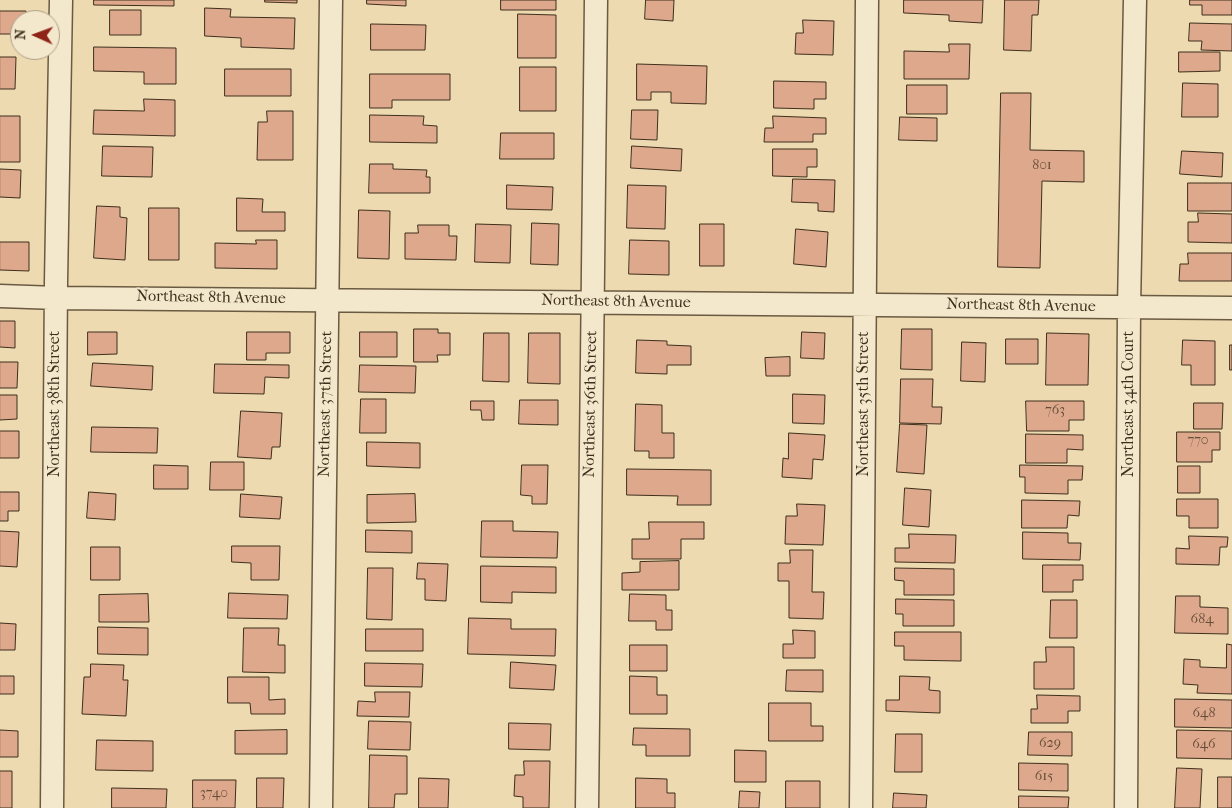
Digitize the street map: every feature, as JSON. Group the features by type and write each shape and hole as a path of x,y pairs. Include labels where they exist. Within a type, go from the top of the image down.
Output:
{"street":[{"name":"Northeast 38th Street","path":"52,808 61,0"},
{"name":"Northeast 37th Street","path":"321,808 331,0"},
{"name":"Northeast 36th Street","path":"586,808 596,0"},
{"name":"Northeast 35th Street","path":"860,808 867,0"},
{"name":"Northeast 34th Court","path":"1126,808 1129,307 1135,0"},
{"name":"Northeast 8th Avenue","path":"0,296 1232,308"}],"building":[{"path":"94,0 174,0 174,6 94,5"},
{"path":"265,0 297,0 297,3 265,2"},
{"path":"367,0 406,0 406,6 367,4"},
{"path":"501,0 556,0 556,10 501,10"},
{"path":"646,0 674,0 673,21 645,19"},
{"path":"904,0 983,0 982,23 949,21 949,15 904,13"},
{"path":"1005,0 1039,0 1038,15 1032,15 1031,51 1004,50"},
{"path":"1190,0 1232,0 1232,15 1202,15 1202,5 1190,5"},
{"path":"205,8 231,9 230,17 295,18 294,49 241,47 241,38 205,36"},
{"path":"110,10 141,10 141,35 110,35"},
{"path":"0,11 10,11 10,34 0,34"},
{"path":"518,14 556,15 556,58 518,58"},
{"path":"803,20 834,21 833,55 795,54 796,33 803,33"},
{"path":"1190,23 1232,24 1232,51 1201,50 1202,41 1189,41"},
{"path":"371,24 426,25 425,50 371,50"},
{"path":"949,44 970,44 969,79 904,79 904,51 949,52"},
{"path":"94,47 176,48 176,84 144,84 144,72 94,71"},
{"path":"1179,52 1220,52 1220,71 1179,72"},
{"path":"0,57 10,57 10,60 16,60 15,89 0,89"},
{"path":"637,64 707,66 706,104 671,103 671,92 651,92 651,100 637,100"},
{"path":"520,67 556,67 556,111 520,111"},
{"path":"225,69 291,69 291,96 225,96"},
{"path":"370,74 450,74 450,100 392,100 392,108 370,108"},
{"path":"774,81 826,82 826,99 814,99 814,109 774,108"},
{"path":"1183,83 1218,84 1218,117 1182,117"},
{"path":"907,85 947,85 947,114 907,114"},
{"path":"1001,93 1031,93 1030,150 1084,151 1084,182 1042,181 1040,268 998,267"},
{"path":"144,99 175,100 175,136 93,134 94,110 144,111"},
{"path":"632,110 658,110 657,140 631,139"},
{"path":"267,111 293,111 293,160 257,160 258,122 267,122"},
{"path":"370,115 424,116 423,125 437,126 437,143 370,142"},
{"path":"0,116 20,116 20,162 0,162"},
{"path":"773,116 826,118 826,134 813,134 813,142 764,142 765,128 773,128"},
{"path":"900,117 937,118 937,141 899,140"},
{"path":"501,133 554,133 554,159 500,159"},
{"path":"103,146 153,147 152,177 102,176"},
{"path":"632,146 682,149 681,171 631,168"},
{"path":"773,149 817,149 817,167 807,167 807,177 773,176"},
{"path":"1182,151 1223,153 1222,177 1180,174"},
{"path":"370,164 393,164 393,169 427,170 426,177 430,177 430,193 369,193"},
{"path":"0,169 21,170 20,198 0,197"},
{"path":"793,179 835,180 834,212 818,211 818,203 792,202"},
{"path":"1188,183 1232,183 1232,211 1188,211"},
{"path":"507,185 553,187 552,210 507,209"},
{"path":"628,185 666,186 665,229 627,228"},
{"path":"237,198 263,199 262,212 285,212 285,231 237,231"},
{"path":"97,206 120,207 120,217 127,218 125,260 94,258"},
{"path":"149,208 179,208 179,260 149,260"},
{"path":"359,210 390,211 389,259 358,258"},
{"path":"1198,213 1232,214 1232,243 1188,242 1188,222 1198,222"},
{"path":"532,223 559,224 558,265 531,264"},
{"path":"476,224 511,225 510,263 475,262"},
{"path":"700,224 724,224 724,266 700,266"},
{"path":"418,225 449,225 449,236 457,236 456,260 405,259 405,233 418,233"},
{"path":"796,229 828,232 826,267 794,264"},
{"path":"256,240 277,240 277,269 215,268 215,243 256,244"},
{"path":"630,240 669,241 669,275 629,274"},
{"path":"0,242 29,242 29,271 0,270"},
{"path":"1188,253 1232,253 1232,281 1179,281 1180,264 1188,264"},
{"path":"0,321 15,321 15,348 0,347"},
{"path":"414,329 438,329 438,333 450,333 450,355 437,355 438,362 414,362"},
{"path":"902,329 932,329 932,370 901,369"},
{"path":"88,332 117,332 117,354 88,355"},
{"path":"247,332 290,332 290,353 266,353 266,360 247,360"},
{"path":"360,332 397,332 397,357 360,357"},
{"path":"802,332 825,333 824,359 801,358"},
{"path":"484,333 509,333 509,382 483,381"},
{"path":"529,333 560,333 560,384 528,383"},
{"path":"1047,333 1089,334 1088,385 1046,385"},
{"path":"1006,339 1038,339 1038,364 1006,364"},
{"path":"637,340 667,341 667,345 691,346 691,365 667,365 667,374 636,373"},
{"path":"1183,340 1215,341 1215,385 1191,385 1191,365 1182,365"},
{"path":"962,342 986,343 985,382 961,381"},
{"path":"1230,345 1232,345 1232,370 1230,370"},
{"path":"790,357 790,376 766,376 765,358"},
{"path":"0,362 18,362 17,388 0,388"},
{"path":"93,363 153,366 152,390 91,386"},
{"path":"215,364 289,365 289,378 265,377 264,394 214,393"},
{"path":"360,365 416,366 415,393 359,392"},
{"path":"901,379 933,379 932,407 942,407 941,424 900,423"},
{"path":"793,394 825,395 824,424 793,423"},
{"path":"0,395 17,395 17,419 0,420"},
{"path":"361,399 386,399 386,433 360,433"},
{"path":"520,400 558,400 558,425 519,424"},
{"path":"471,401 494,401 494,420 482,420 481,410 471,410"},
{"path":"1026,401 1084,401 1084,420 1069,420 1069,431 1027,431"},
{"path":"1194,403 1223,403 1222,429 1194,429"},
{"path":"636,404 662,405 662,433 674,433 674,458 649,458 649,451 635,451"},
{"path":"241,411 282,413 280,447 272,447 271,459 238,457"},
{"path":"900,424 927,425 924,474 897,472"},
{"path":"92,427 158,428 157,453 91,452"},
{"path":"0,431 19,431 19,458 0,458"},
{"path":"1177,432 1220,432 1220,450 1212,450 1212,462 1177,462"},
{"path":"789,433 825,435 823,460 813,459 812,479 782,477 783,458 788,459"},
{"path":"1026,434 1083,435 1083,450 1067,449 1067,463 1026,463"},
{"path":"367,442 420,443 420,468 367,466"},
{"path":"211,462 244,462 244,490 210,490"},
{"path":"154,465 188,466 188,489 154,489"},
{"path":"522,465 548,465 547,504 532,504 532,496 521,495"},
{"path":"1020,465 1083,466 1082,480 1068,480 1068,494 1025,493 1025,477 1020,477"},
{"path":"1178,466 1200,466 1200,493 1178,493"},
{"path":"627,469 711,470 711,505 677,505 678,496 627,495"},
{"path":"905,488 931,490 929,527 903,525"},
{"path":"0,492 19,492 19,511 8,511 8,521 0,521"},
{"path":"89,492 116,494 115,520 87,518"},
{"path":"241,494 282,497 280,519 240,517"},
{"path":"415,494 416,522 367,523 367,495"},
{"path":"1177,499 1218,499 1218,528 1189,528 1189,516 1177,516"},
{"path":"1022,500 1080,501 1079,516 1068,515 1067,528 1022,528"},
{"path":"797,504 825,505 823,545 785,544 786,516 797,516"},
{"path":"482,521 513,521 513,531 558,532 557,558 481,557"},
{"path":"649,522 704,522 704,539 681,539 681,559 632,559 632,539 649,539"},
{"path":"366,530 412,531 412,553 366,552"},
{"path":"0,531 19,532 17,567 0,566"},
{"path":"1023,532 1068,533 1068,543 1081,543 1080,560 1023,559"},
{"path":"909,534 956,535 955,563 895,562 895,548 909,548"},
{"path":"1189,536 1228,537 1227,547 1220,547 1219,565 1176,564 1176,548 1189,549"},
{"path":"232,546 280,546 279,580 251,580 251,563 232,562"},
{"path":"91,547 120,547 120,580 91,580"},
{"path":"790,550 813,550 812,592 824,592 823,619 789,618 789,581 778,581 778,563 790,563"},
{"path":"679,561 679,590 622,590 622,573 640,572 640,562"},
{"path":"418,563 448,564 446,601 425,600 425,579 417,579"},
{"path":"1043,565 1083,565 1083,580 1073,580 1073,592 1043,592"},
{"path":"481,566 556,567 556,593 512,592 512,603 481,602"},
{"path":"368,568 393,568 392,620 367,619"},
{"path":"895,568 954,569 954,595 904,595 904,581 895,580"},
{"path":"229,593 288,595 287,619 228,618"},
{"path":"148,594 149,622 99,622 99,595"},
{"path":"630,594 666,595 666,610 672,610 672,630 656,630 656,621 629,621"},
{"path":"1176,596 1200,596 1200,607 1228,608 1228,634 1175,633"},
{"path":"896,599 954,600 954,626 903,626 903,614 896,614"},
{"path":"1051,600 1077,600 1077,638 1050,638"},
{"path":"469,618 511,619 511,629 556,629 555,656 468,654"},
{"path":"0,623 16,624 15,650 0,650"},
{"path":"98,627 148,628 148,655 98,654"},
{"path":"244,628 279,628 278,645 285,645 285,673 243,672"},
{"path":"366,629 423,629 423,651 366,651"},
{"path":"793,630 815,631 815,658 783,658 783,644 793,644"},
{"path":"895,632 961,632 961,661 904,660 904,646 895,646"},
{"path":"1227,644 1232,645 1232,694 1197,693 1198,685 1183,684 1184,659 1200,660 1200,667 1226,668"},
{"path":"630,645 667,645 667,671 630,671"},
{"path":"1046,647 1074,647 1074,689 1034,689 1034,662 1046,662"},
{"path":"511,662 556,665 554,690 510,688"},
{"path":"365,663 423,664 422,687 365,686"},
{"path":"91,664 124,665 123,680 128,680 126,716 82,714 84,677 90,677"},
{"path":"787,670 823,670 823,692 786,691"},
{"path":"0,676 14,676 14,694 0,694"},
{"path":"630,676 657,677 657,695 667,695 667,714 630,714"},
{"path":"900,676 930,677 929,690 940,691 940,713 886,711 886,700 899,700"},
{"path":"228,677 269,677 269,700 285,699 285,714 251,714 250,703 228,703"},
{"path":"375,692 410,692 409,717 357,716 358,701 375,702"},
{"path":"1037,695 1080,696 1080,711 1068,711 1068,723 1031,723 1031,709 1037,709"},
{"path":"1175,699 1232,700 1232,728 1175,727"},
{"path":"769,703 811,703 811,726 823,726 823,741 769,741"},
{"path":"369,721 411,722 410,750 368,749"},
{"path":"509,723 551,724 550,750 509,749"},
{"path":"634,728 690,729 690,756 646,756 646,745 633,745"},
{"path":"0,730 18,731 18,757 0,757"},
{"path":"287,730 287,754 235,754 235,731"},
{"path":"1177,730 1232,731 1232,759 1177,758"},
{"path":"1029,732 1072,732 1072,756 1028,755"},
{"path":"896,734 922,734 922,772 895,772"},
{"path":"97,740 153,741 153,771 96,770"},
{"path":"735,750 766,751 766,782 735,782"},
{"path":"370,755 407,756 407,794 395,794 394,808 369,808"},
{"path":"524,761 550,761 549,808 523,808 523,797 514,796 515,775 524,775"},
{"path":"1019,763 1068,764 1068,791 1019,790"},
{"path":"1177,768 1202,769 1200,808 1175,808"},
{"path":"0,771 12,771 12,808 0,808"},
{"path":"1218,777 1232,777 1232,808 1218,808"},
{"path":"257,778 284,778 283,808 257,808"},
{"path":"419,778 449,779 448,808 419,808"},
{"path":"636,778 667,779 667,793 675,793 675,808 636,808"},
{"path":"193,780 236,780 235,808 193,808"},
{"path":"786,781 820,781 820,808 786,808"},
{"path":"112,788 167,789 166,808 112,808"},
{"path":"740,791 760,792 759,808 739,808"},
{"path":"894,793 927,795 926,808 893,808"},
{"path":"1019,796 1069,797 1068,808 1019,808"}]}
